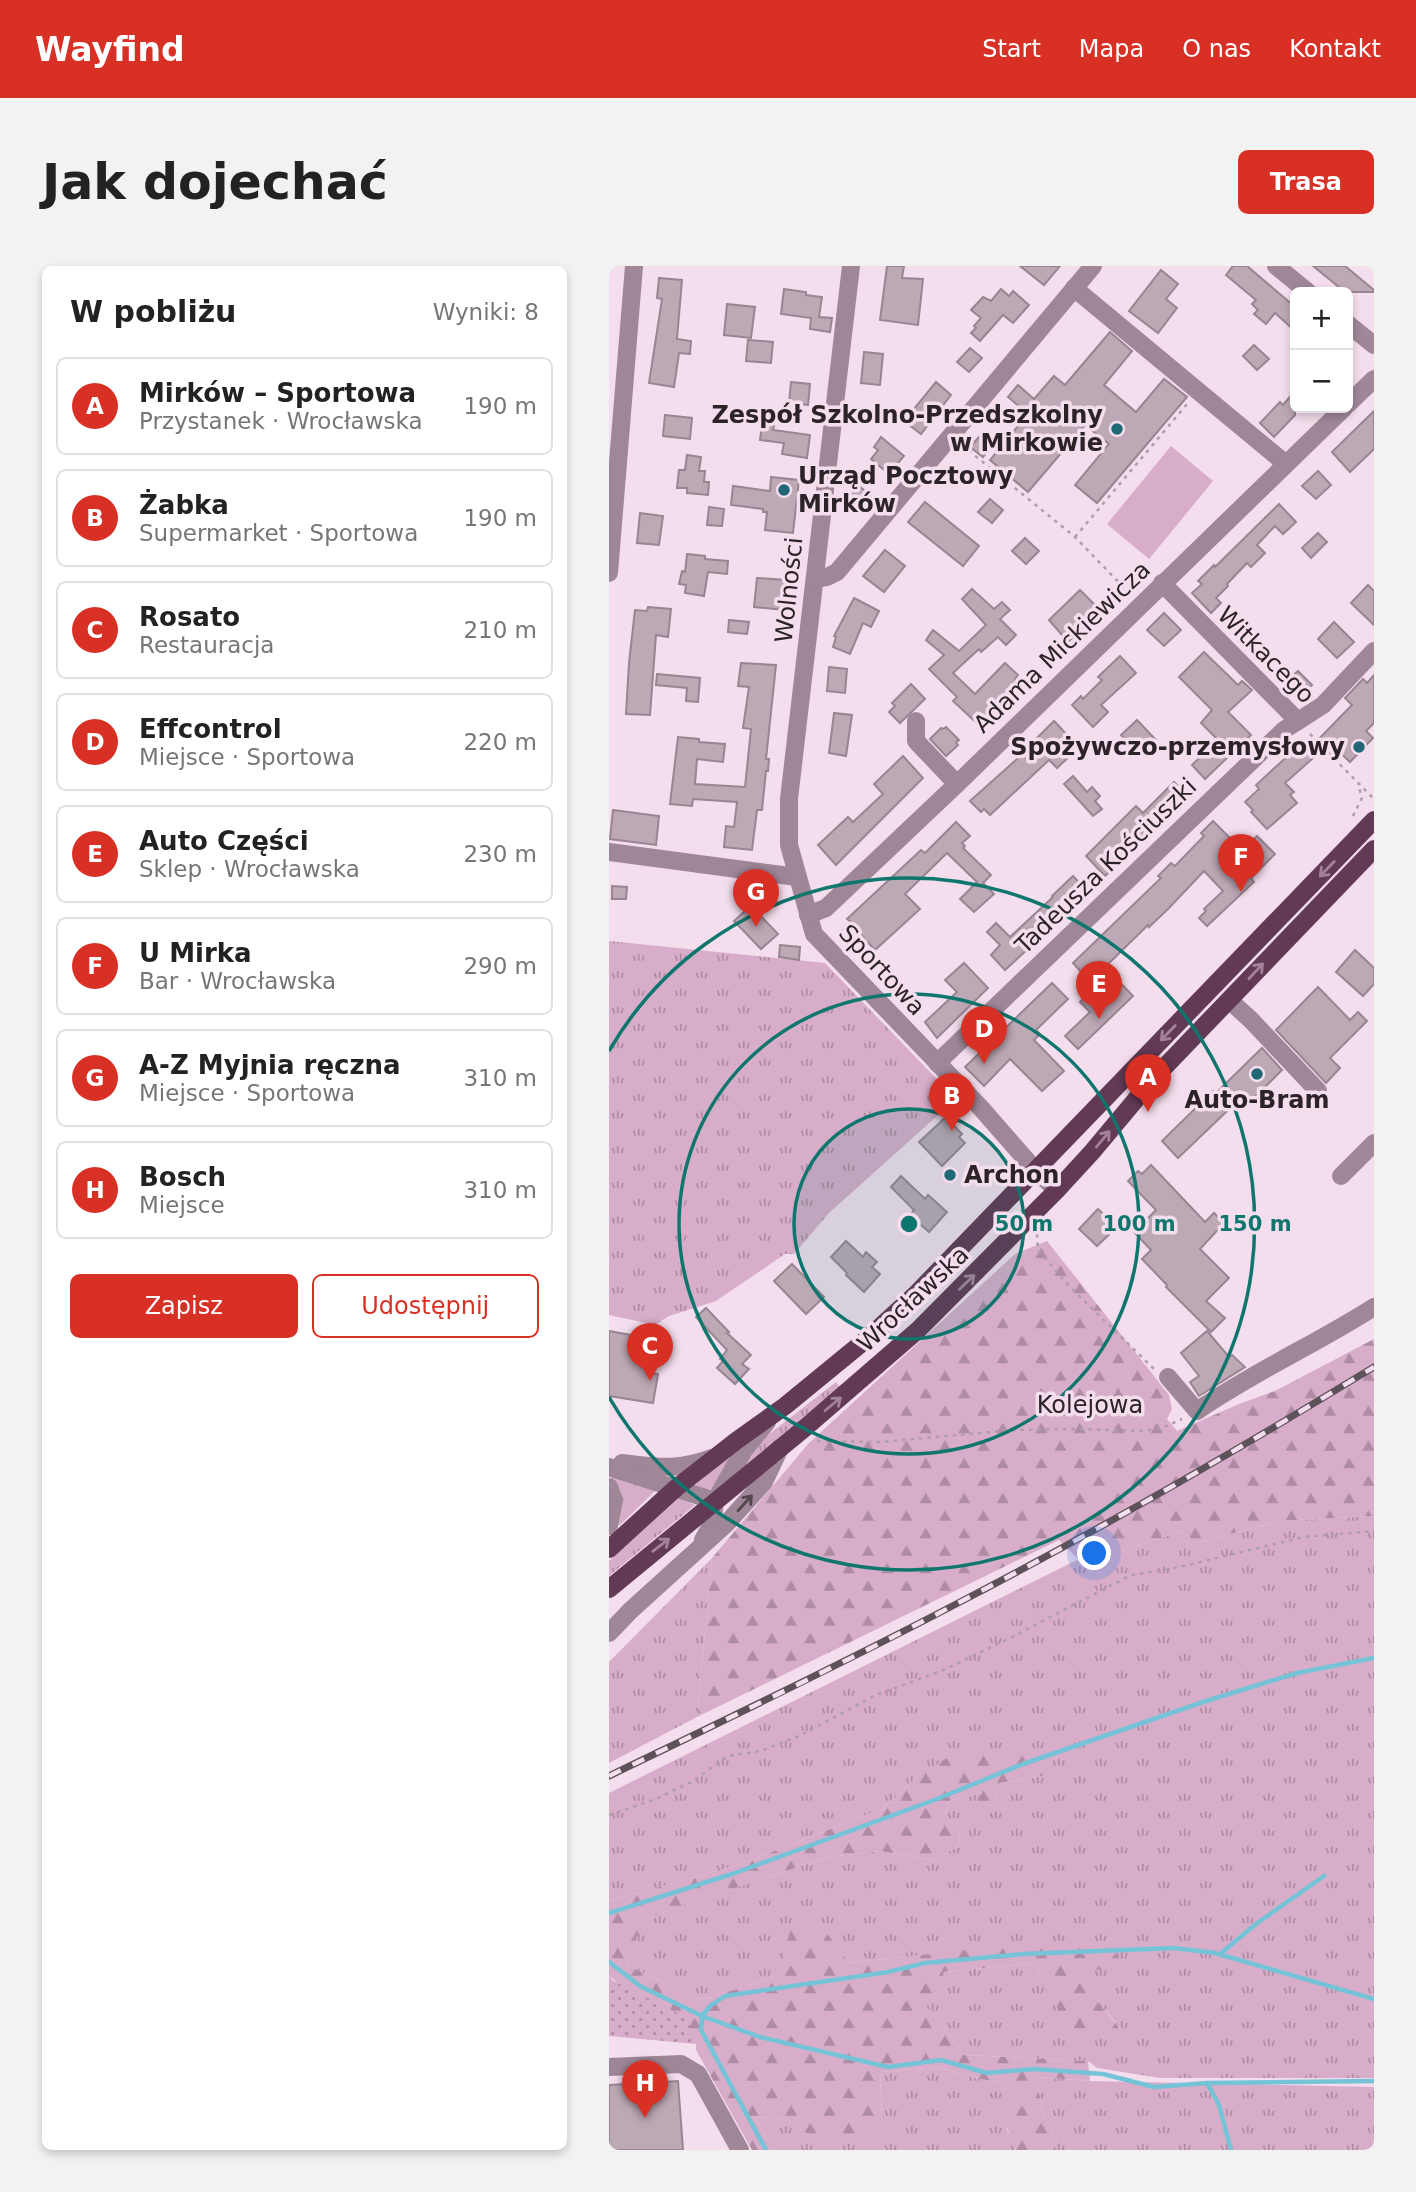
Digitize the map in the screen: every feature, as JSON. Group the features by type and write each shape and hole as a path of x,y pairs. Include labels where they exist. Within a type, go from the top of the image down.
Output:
{"main road":[{"name":"Wrocławska","path":"609,1549 676,1488 772,1416 868,1338 915,1295 1374,820"},
{"name":"Wrocławska","path":"722,1493 781,1448 909,1338 978,1271 1092,1152 1153,1079 1374,849"},
{"path":"609,1589 722,1493"}],"street":[{"path":"609,573 633,266"},
{"name":"Wolności","path":"797,877 789,845 789,799 851,266"},
{"path":"816,579 837,572 1093,266"},
{"path":"1276,266 1302,287"},
{"path":"1074,288 1286,464"},
{"path":"1353,328 1374,345"},
{"name":"Adama Mickiewicza","path":"1353,399 1374,379"},
{"name":"Adama Mickiewicza","path":"809,915 826,908 957,784 1339,413"},
{"name":"Witkacego","path":"1162,583 1298,721"},
{"name":"Tadeusza Kościuszki","path":"937,1063 1275,738 1323,705 1374,652"},
{"path":"916,720 916,741 957,784"},
{"path":"609,852 797,877"},
{"name":"Sportowa","path":"797,877 814,934 980,1107 1036,1171 1057,1190"},
{"path":"1229,1000 1318,1091"},
{"path":"1341,1176 1374,1143"},
{"path":"1168,1377 1197,1411 1374,1307"},
{"name":"Wrocławska","path":"722,1493 744,1450 772,1416"},
{"path":"609,1633 727,1523 765,1482 781,1448"},
{"path":"609,1465 673,1468 709,1462"},
{"path":"609,1465 676,1488 722,1493 712,1524 698,1550"},
{"path":"609,1488 614,1500 609,1526"},
{"path":"609,2067 688,2066 698,2074 740,2150"}],"path":[{"path":"1075,537 1197,392"},
{"path":"952,436 1075,537 1140,604"},
{"name":"Witkacego","path":"1298,721 1374,799"},
{"path":"1351,820 1362,798 1356,780"},
{"path":"1037,1233 1038,1250 1069,1286 1160,1376 1168,1377"},
{"name":"Kolejowa","path":"815,1441 882,1442 1012,1430 1144,1431 1163,1428 1197,1411"},
{"path":"609,1815 693,1781 728,1756 761,1751 799,1737 876,1695 946,1668 1012,1637 1131,1575 1171,1569 1304,1537 1374,1531"}],"green space":[{"path":"1171,446 1213,481 1149,559 1107,524"},
{"path":"609,941 825,963 956,1099 829,1213 794,1254 785,1254 716,1301 669,1316 655,1325 609,1315"},
{"path":"1047,1241 1169,1395 1172,1409 1167,1419 1177,1431 1275,1391 1374,1339 1374,1516 1279,1521 1196,1543 1182,1531 1116,1552 1107,1570 1091,1572 1059,1540 697,1717 712,1558 808,1444 1015,1254"},
{"path":"836,1382 840,1387 742,1468 742,1464 764,1438"},
{"path":"734,1452 717,1488 708,1490 694,1486"},
{"path":"610,1476 655,1491 619,1526 619,1496"},
{"path":"679,1498 695,1505 609,1576 609,1561"},
{"path":"1374,1516 1374,2078 1160,2078 1097,2068 1088,2061 964,2055 926,2006 943,1972 1035,1963 1043,1987 1103,2037 1121,2029 1091,1993 1085,1972 1122,1963 903,1957 848,1963 826,1932 779,1976 701,2000 627,1965 642,1919 828,1857 880,1851 934,1860 959,1846 960,1835 946,1814 949,1801 981,1793 993,1805 999,1783 1043,1776 921,1773 884,1808 741,1864 609,1901 609,1793 1077,1560 1091,1572 1116,1552 1182,1531 1196,1543 1279,1521"},
{"path":"712,1558 697,1717 609,1763 609,1662"},
{"path":"980,1751 1054,1757 1043,1776 999,1783 993,1805 984,1820 976,1813 981,1793 949,1801 946,1814 960,1835 959,1846 934,1860 880,1851 828,1857 643,1919 627,1965 701,2000 779,1976 791,1926 826,1932 849,1963 1047,1941 1106,1943 1122,1963 1086,1973 1091,1993 1121,2030 1103,2037 1073,2030 1043,1987 1035,1963 943,1972 946,1989 926,2006 964,2055 1088,2061 1090,2081 1036,2077 1044,2117 1057,2141 1052,2150 1016,2150 1008,2130 1007,2117 1017,2084 979,2079 937,2067 880,2072 882,2119 877,2140 810,2136 786,2119 755,2117 772,2150 752,2150 696,2050 696,2044 609,1976 609,1901 741,1864 884,1808 921,1773 954,1754"},
{"path":"609,1976 687,2018 696,2044 609,2036"},
{"path":"937,2067 979,2079 1018,2084 1007,2129 1016,2150 772,2150 755,2117 786,2119 810,2136 882,2119 880,2072"},
{"path":"1036,2077 1090,2081 1374,2087 1374,2150 1052,2150 1057,2141 1044,2117"}],"building":[{"path":"887,266 904,266 902,278 923,279 918,325 880,320"},
{"path":"1020,266 1060,266 1044,285"},
{"path":"1233,266 1247,266 1290,303 1290,326 1275,313 1266,324 1254,314 1258,310 1252,304 1256,300 1226,275"},
{"path":"1313,266 1345,266 1374,292 1353,292 1353,287 1339,287"},
{"path":"1161,270 1178,284 1166,299 1177,308 1158,333 1129,311"},
{"path":"659,278 682,280 677,339 691,341 690,354 679,353 674,387 649,383 662,299 657,298"},
{"path":"784,289 822,297 819,317 832,318 830,332 810,329 811,318 781,314"},
{"path":"1001,289 1009,296 1013,291 1029,305 1013,323 1003,315 980,341 971,333 981,318 971,310 983,297 991,301"},
{"path":"727,304 755,307 751,338 724,335"},
{"path":"1110,332 1132,351 1104,385 1136,412 1164,379 1187,397 1097,503 1075,485 1109,444 1085,425 1028,492 990,460 1028,414 1008,397 1018,385 1034,399 1054,376 1065,385"},
{"path":"748,340 773,342 771,363 746,361"},
{"path":"1254,345 1269,359 1257,370 1243,356"},
{"path":"970,348 982,358 969,372 957,362"},
{"path":"864,352 883,354 880,385 861,383"},
{"path":"791,382 810,384 808,405 789,403"},
{"path":"936,382 951,395 921,434 904,421"},
{"path":"1290,397 1290,413 1295,415 1274,437 1260,423 1280,402 1283,405"},
{"path":"1374,411 1374,449 1350,472 1332,452"},
{"path":"665,415 692,418 690,439 663,436"},
{"path":"762,425 774,426 773,430 810,435 807,458 782,454 784,443 760,440"},
{"path":"881,437 904,456 889,474 871,459 878,450 874,447"},
{"path":"979,437 991,447 983,457 970,447"},
{"path":"687,455 701,457 699,471 705,471 704,482 709,482 708,495 687,493 687,488 677,488 679,470 685,470"},
{"path":"1318,471 1331,485 1316,499 1302,486"},
{"path":"771,477 799,480 793,533 765,530 767,512 763,512 763,509 731,505 733,486 770,491"},
{"path":"856,484 874,497 862,514 844,501"},
{"path":"990,499 1003,510 992,523 978,512"},
{"path":"925,502 979,546 963,566 908,522"},
{"path":"1279,504 1296,522 1283,534 1275,526 1257,545 1265,553 1251,567 1247,563 1227,584 1216,598 1221,603 1211,613 1192,593 1202,584 1198,581"},
{"path":"709,507 724,509 722,526 707,525"},
{"path":"640,513 663,516 659,545 637,543"},
{"path":"1318,533 1327,542 1311,558 1302,548"},
{"path":"1025,538 1039,551 1026,564 1012,551"},
{"path":"885,550 905,566 884,592 863,576"},
{"path":"687,554 728,561 727,574 708,572 704,596 685,593 686,585 679,584 682,571 685,572"},
{"path":"757,578 787,580 784,610 754,607"},
{"path":"1368,585 1374,591 1374,625 1351,603"},
{"path":"972,589 994,609 1002,602 1010,610 1000,619 1016,635 1006,645 998,637 981,652 979,649 953,673 975,694 1005,663 1018,675 1015,679 1023,686 1010,699 1008,696 980,726 953,701 957,697 929,669 944,655 926,640 933,630 959,651 986,625 962,599"},
{"path":"1080,590 1100,610 1068,642 1049,620"},
{"path":"854,598 879,611 871,627 863,623 850,654 833,647 834,636"},
{"path":"648,607 671,609 668,637 656,635 650,715 626,714 635,610 647,611"},
{"path":"1164,613 1181,630 1164,646 1147,630"},
{"path":"729,620 749,622 747,634 728,632"},
{"path":"1334,622 1354,642 1337,658 1318,639"},
{"path":"1204,652 1238,685 1242,681 1252,690 1228,712 1251,735 1205,779 1192,765 1218,740 1201,723 1212,710 1179,677"},
{"path":"1120,656 1136,673 1101,705 1108,712 1093,727 1072,705 1081,696 1083,699 1102,680 1098,677"},
{"path":"741,663 776,665 766,759 769,759 768,771 762,810 757,810 752,850 724,847 726,826 734,827 737,802 693,799 692,806 670,804 678,737 725,744 723,762 697,759 695,784 745,787 751,729 743,728 749,687 738,686"},
{"path":"829,667 847,669 845,693 827,691"},
{"path":"1298,671 1312,685 1299,697 1285,683"},
{"path":"657,674 700,678 698,702 686,701 687,688 656,685"},
{"path":"1374,675 1374,723 1366,731 1373,738 1350,762 1330,743 1285,783 1294,792 1290,795 1297,803 1267,829 1245,802 1259,789 1256,785 1304,741 1310,748 1352,705 1345,698 1363,679 1367,683"},
{"path":"911,684 925,699 900,723 889,712 895,706 892,703"},
{"path":"834,713 852,715 846,756 829,753"},
{"path":"1137,720 1156,740 1144,752 1136,743 1132,747 1121,735"},
{"path":"1054,721 1073,741 1067,747 1073,753 1057,768 1049,760 990,815 984,809 981,812 970,801 1036,742"},
{"path":"946,727 959,740 956,742 958,745 946,756 930,739 941,728"},
{"path":"903,756 923,778 836,865 818,845 848,817 853,822 883,794 874,784"},
{"path":"1073,776 1087,792 1092,787 1100,796 1095,801 1102,809 1093,816 1064,784"},
{"path":"1174,782 1188,796 1112,866 1114,868 1105,876 1086,856 1136,806 1143,813"},
{"path":"613,810 659,816 656,845 610,839"},
{"path":"1213,821 1243,851 1257,836 1275,854 1251,878 1254,882 1207,926 1199,918 1206,911 1204,909 1223,891 1204,871 1168,909 1105,967 1133,996 1078,1049 1065,1036 1090,1012 1080,1002 1095,987 1073,963 1161,878 1158,876 1171,863 1175,866 1204,836 1201,833"},
{"path":"956,822 970,836 962,843 965,846 963,848 991,875 983,883 994,894 974,912 960,899 977,882 947,853 905,894 920,909 875,950 861,935 852,944 841,932 851,922 847,919 921,850 925,853"},
{"path":"1073,876 1089,893 1005,970 991,955 1000,945 987,932 996,923 1010,937"},
{"path":"612,886 627,887 626,899 612,899"},
{"path":"747,909 754,909 778,934 761,949 734,921"},
{"path":"780,945 800,947 799,960 779,957"},
{"path":"1355,950 1374,968 1374,984 1363,996 1336,972"},
{"path":"964,963 988,988 937,1038 925,1022 957,992 945,980"},
{"path":"1052,983 1068,999 1036,1030 1040,1034 1034,1040 1064,1071 1042,1091 1010,1059 984,1086 965,1067"},
{"path":"1318,987 1350,1020 1358,1012 1367,1021 1330,1058 1340,1068 1326,1083 1276,1030"},
{"path":"1262,1048 1282,1070 1252,1100 1246,1093 1178,1158 1162,1141"},
{"path":"946,1117 962,1134 959,1137 965,1143 942,1166 919,1142"},
{"path":"1151,1165 1205,1222 1214,1213 1224,1223 1200,1249 1229,1278 1206,1301 1225,1318 1211,1332 1142,1259 1151,1250 1134,1232 1156,1210 1128,1181 1138,1171 1142,1174"},
{"path":"901,1176 925,1199 928,1195 947,1212 929,1232 910,1215 914,1210 891,1187"},
{"path":"1098,1209 1117,1227 1097,1246 1079,1229"},
{"path":"846,1241 863,1257 866,1252 877,1262 872,1267 880,1274 864,1292 831,1257"},
{"path":"792,1264 824,1297 806,1314 774,1281"},
{"path":"706,1308 729,1332 727,1333 751,1355 742,1364 749,1369 735,1384 717,1368 727,1350 696,1317"},
{"path":"609,1331 648,1338 647,1347 655,1348 651,1373 658,1374 653,1403 609,1396"},
{"path":"1207,1331 1229,1357 1232,1355 1245,1367 1199,1396 1190,1382 1199,1376 1181,1353"},
{"path":"678,2081 683,2150 609,2150 609,2085"}],"waterway":[{"path":"609,1913 732,1874 937,1799 1023,1764 1203,1702 1297,1673 1374,1658"},
{"path":"1220,1954 1256,1924 1324,1876"},
{"path":"609,1962 640,1986 702,2016 710,2006 725,1996 888,1972 925,1963 1023,1954 1174,1948 1215,1953 1374,1999"},
{"path":"766,2150 701,2030 702,2016 760,2037 888,2067 941,2060 987,2073 1034,2069 1103,2074 1154,2087 1207,2083 1374,2081"},
{"path":"1207,2083 1219,2105 1231,2150"}],"railway":[{"path":"609,1776 829,1669 1013,1574 1169,1488 1374,1367"}],"place":[{"name":"Zespół Szkolno-Przedszkolny w Mirkowie","path":"1117,429"},
{"name":"Urząd Pocztowy Mirków","path":"784,490"},
{"name":"Spożywczo-przemysłowy","path":"1359,747"},
{"name":"U Mirka","path":"1241,892"},
{"name":"A-Z Myjnia ręczna","path":"756,927"},
{"name":"Auto Części","path":"1099,1019"},
{"name":"Effcontrol","path":"984,1064"},
{"name":"Auto-Bram","path":"1257,1074"},
{"name":"Mirków – Sportowa","path":"1148,1112"},
{"name":"Żabka","path":"952,1131"},
{"name":"Archon","path":"950,1175"},
{"name":"Rosato","path":"650,1381"},
{"name":"Bosch","path":"645,2118"}]}
